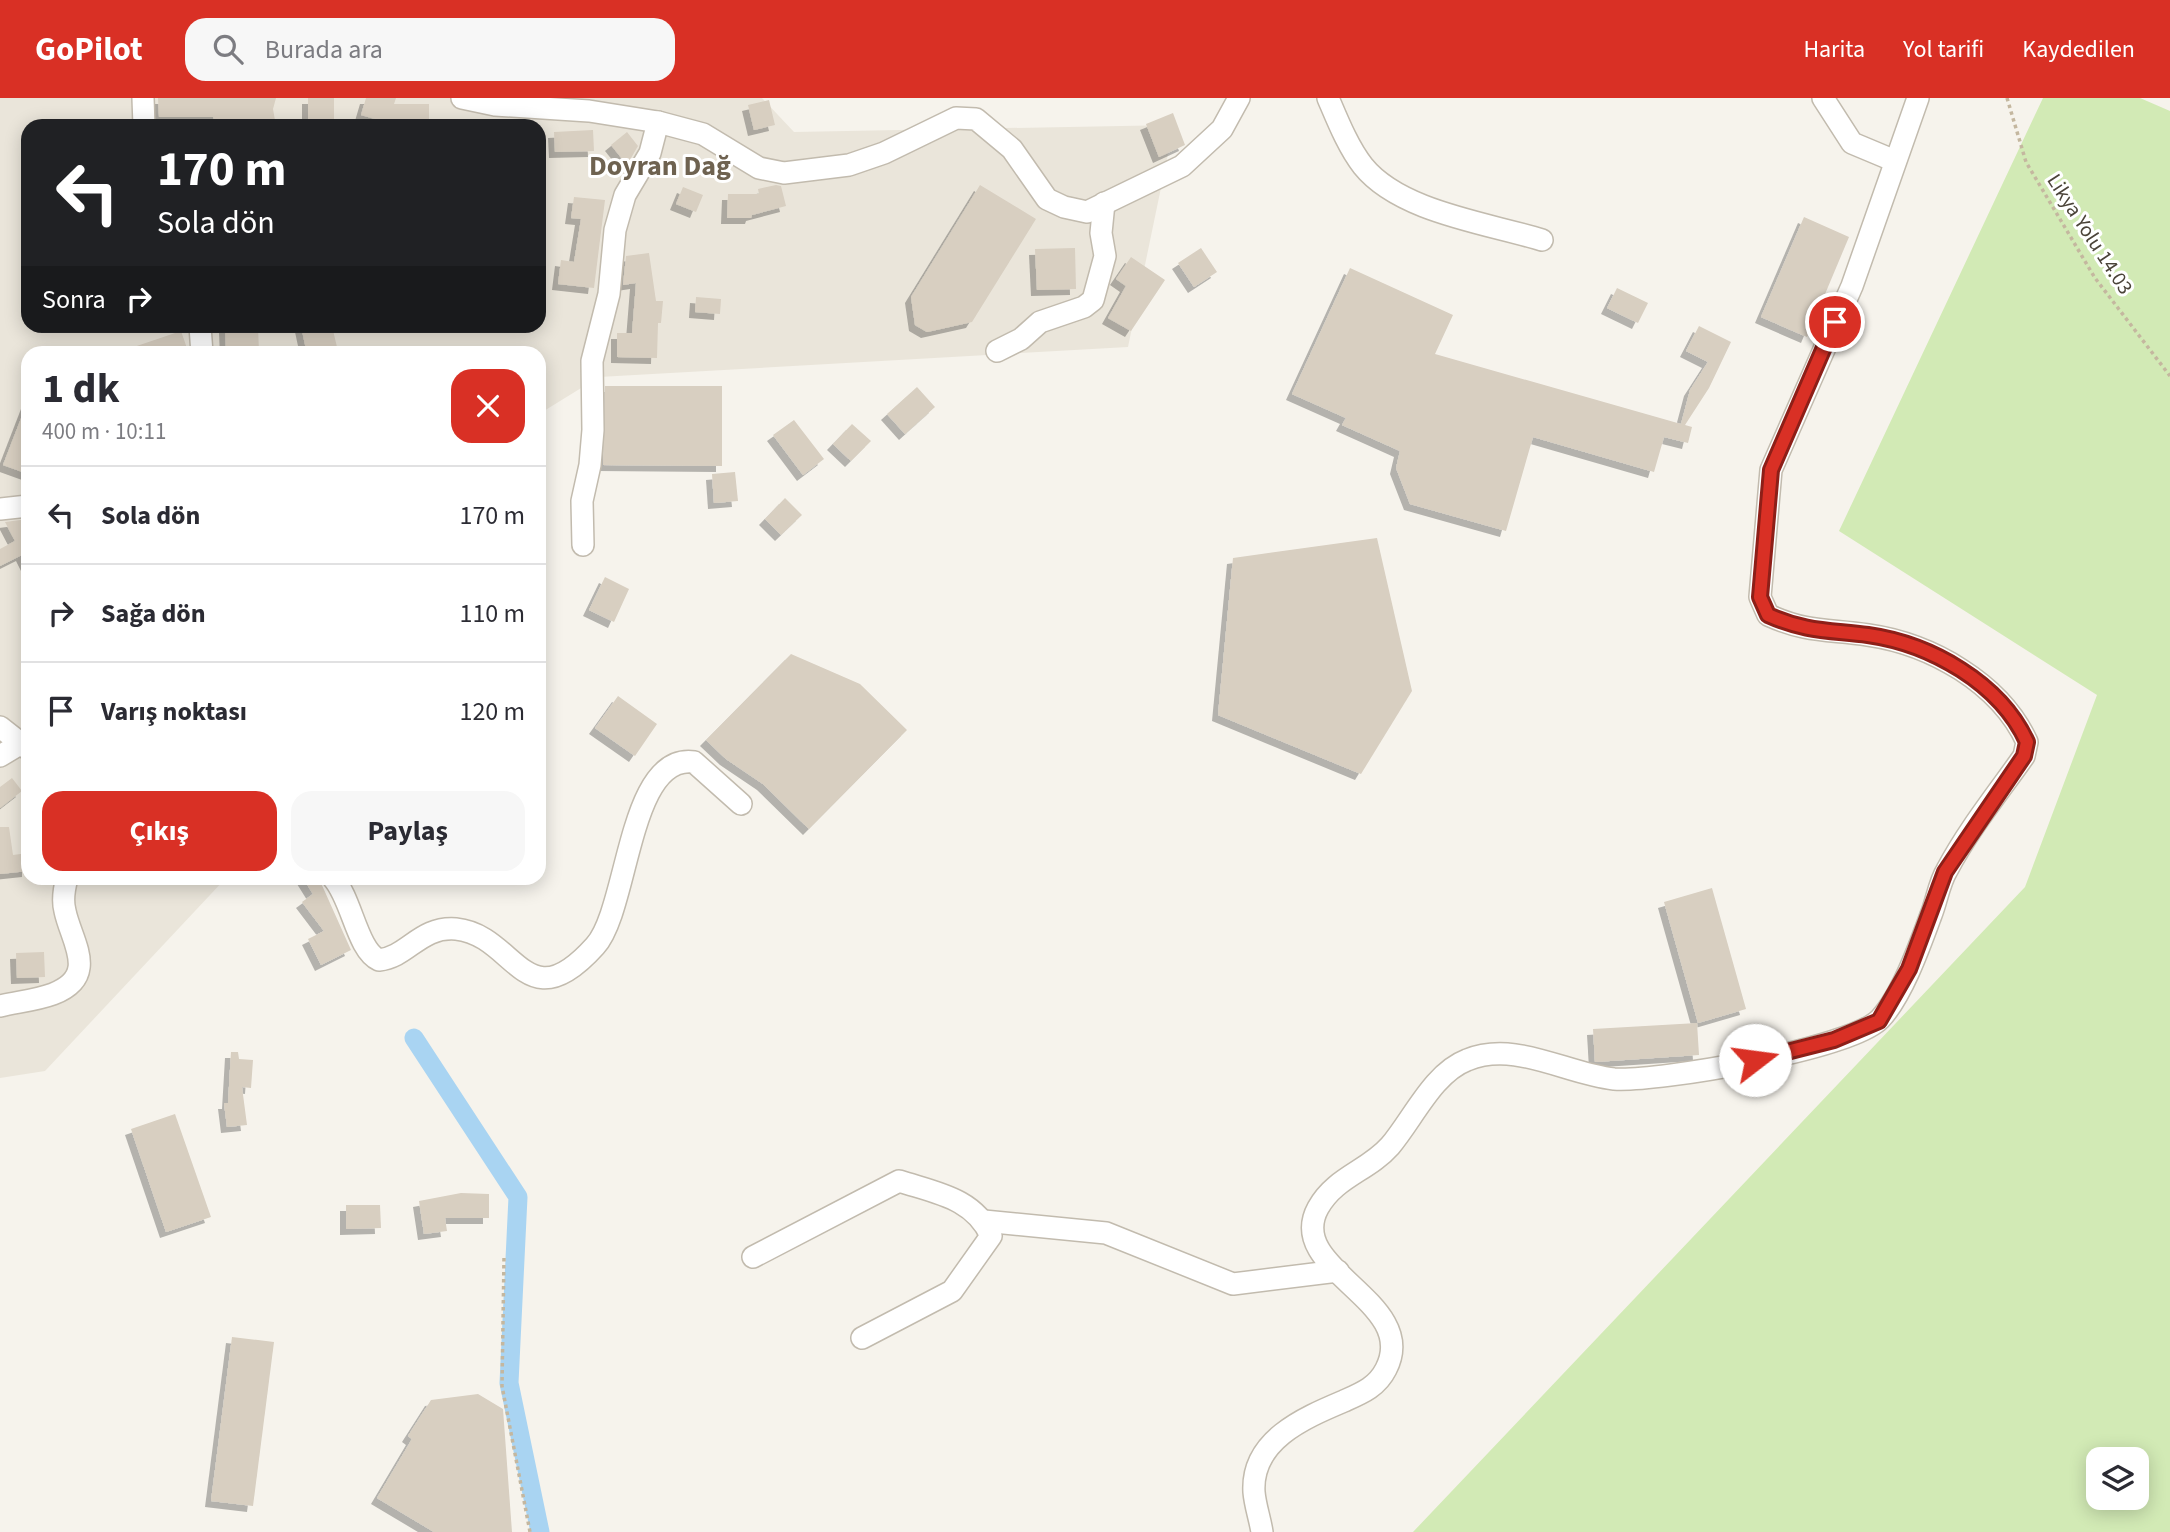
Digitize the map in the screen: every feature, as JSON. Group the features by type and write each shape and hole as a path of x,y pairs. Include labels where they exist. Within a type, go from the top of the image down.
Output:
{"street":[{"path":"143,98 144,119"},
{"path":"463,98 495,105 589,111 658,122 703,134 760,168 784,173 849,165 884,153 956,118 976,119 1012,149 1047,199 1063,207 1087,212 1182,166 1222,129 1239,98"},
{"path":"1328,98 1362,164 1394,192 1437,210 1542,240"},
{"path":"1823,98 1852,144 1895,160"},
{"path":"1262,1532 1254,1492 1255,1470 1272,1442 1285,1430 1316,1413 1374,1387 1387,1368 1392,1350 1390,1330 1375,1310 1318,1250 1311,1232 1316,1212 1328,1192 1388,1148 1438,1082 1464,1061 1491,1053 1509,1054 1585,1074 1649,1079 1734,1066 1834,1040 1879,1021 1909,969 1945,872 2024,756 2027,742 2007,706 1947,662 1906,644 1867,635 1826,633 1790,625 1768,615 1760,597 1771,470 1852,286 1918,98"},
{"path":"583,545 582,501 590,466 593,430 592,361 609,294 615,230 625,195 650,153 658,122"},
{"path":"997,351 1021,339 1040,322 1084,307 1093,300 1105,256 1101,233 1104,202"},
{"path":"0,509 21,507"},
{"path":"0,727 21,744"},
{"path":"0,756 21,748"},
{"path":"338,885 345,895 368,953 379,960 388,959 429,933 457,929 482,939 529,976 552,977 586,955 606,931 614,913 637,821 653,784 666,769 673,764 694,762 741,804"},
{"path":"0,1006 54,994 67,986 78,970 79,948 63,902 66,885"},
{"path":"753,1257 899,1181 965,1203 984,1221 991,1236 953,1291 862,1338"},
{"path":"984,1221 1106,1233 1233,1284 1338,1271"}],"path":[{"name":"Likya Yolu 14.03","path":"2007,98 2026,162 2095,278 2170,376"},
{"path":"504,1258 502,1386 530,1532"}],"shaded area":[{"path":"0,98 762,98 794,132 1174,125 1128,347 599,377 546,410 546,346 21,346 21,885 219,885 45,1071 0,1078"}],"green space":[{"path":"2043,98 2140,98 2170,111 2170,1532 1413,1532 2025,887 2097,695 1839,531"}],"building":[{"path":"158,98 276,98 273,109 275,119 159,117"},
{"path":"308,98 334,98 334,119 308,119"},
{"path":"366,98 396,98 394,104 429,104 429,119 375,119 361,115"},
{"path":"769,100 775,125 754,130 748,105"},
{"path":"1173,113 1185,145 1159,157 1146,124"},
{"path":"593,130 594,151 555,152 554,132"},
{"path":"627,132 638,146 627,165 611,145"},
{"path":"980,185 1036,219 972,322 927,332 915,325 911,297"},
{"path":"781,186 786,206 752,215 751,218 727,218 728,194 759,194 758,189"},
{"path":"683,187 703,195 696,212 676,204"},
{"path":"574,197 605,200 594,288 558,284 561,260 574,262 581,219 571,218"},
{"path":"1804,217 1849,237 1807,337 1761,317"},
{"path":"1075,248 1076,289 1037,290 1035,249"},
{"path":"1201,248 1217,272 1194,287 1178,263"},
{"path":"649,253 656,301 663,301 661,323 658,323 657,358 617,357 617,333 632,333 636,283 623,285 626,256"},
{"path":"1131,257 1165,280 1131,331 1108,318 1126,286 1116,279"},
{"path":"1350,268 1453,315 1435,354 1681,424 1690,390 1708,362 1686,351 1699,326 1731,342 1709,388 1685,425 1692,427 1688,443 1664,437 1654,472 1533,437 1506,531 1410,504 1396,468 1400,451 1342,425 1346,418 1292,394"},
{"path":"1617,288 1648,303 1638,323 1607,308"},
{"path":"696,297 721,299 720,314 695,312"},
{"path":"182,333 186,346 137,346"},
{"path":"225,333 258,333 259,346 226,346"},
{"path":"302,333 334,333 337,346 305,346"},
{"path":"605,386 722,386 722,466 603,465"},
{"path":"917,387 935,407 905,434 887,414"},
{"path":"21,418 21,471 3,465"},
{"path":"794,420 824,459 803,475 773,435"},
{"path":"852,424 871,441 851,461 833,444"},
{"path":"735,472 738,501 714,503 712,474"},
{"path":"785,498 802,515 781,535 765,519"},
{"path":"21,520 21,556 0,566 0,549 15,541 5,522"},
{"path":"1377,538 1412,691 1361,774 1218,715 1233,558"},
{"path":"605,577 629,589 614,622 589,610"},
{"path":"791,654 860,684 907,730 809,829 763,784 726,759 706,740"},
{"path":"618,696 657,724 635,756 595,728"},
{"path":"12,778 21,792 0,808 0,787"},
{"path":"0,827 9,827 13,855 21,854 21,872 0,874"},
{"path":"307,885 322,885 351,950 321,965 308,939 324,931 302,902 313,894"},
{"path":"1712,888 1746,1009 1698,1023 1664,902"},
{"path":"44,952 45,977 17,978 16,953"},
{"path":"1697,1023 1699,1055 1595,1062 1593,1029"},
{"path":"231,1052 238,1052 239,1059 253,1060 251,1088 242,1087 247,1125 227,1127 224,1103 228,1103"},
{"path":"175,1114 211,1217 166,1232 131,1129"},
{"path":"461,1193 489,1194 489,1218 445,1218 447,1231 424,1234 419,1201"},
{"path":"346,1205 380,1205 381,1228 346,1229"},
{"path":"232,1337 274,1342 253,1506 211,1501"},
{"path":"478,1394 503,1409 512,1532 434,1532 377,1498 412,1439 408,1436 431,1400"}],"waterway":[{"path":"414,1038 518,1197 509,1383 540,1532"}],"district":[{"name":"Doyran Dağ","path":"660,165"}],"route":[{"path":"1755,1060 1834,1040 1879,1021 1909,969 1931,916 1945,872 2024,756 2027,742 2007,706 1947,662 1906,644 1867,635 1826,633 1790,625 1768,615 1760,597 1771,470 1835,322"}]}
